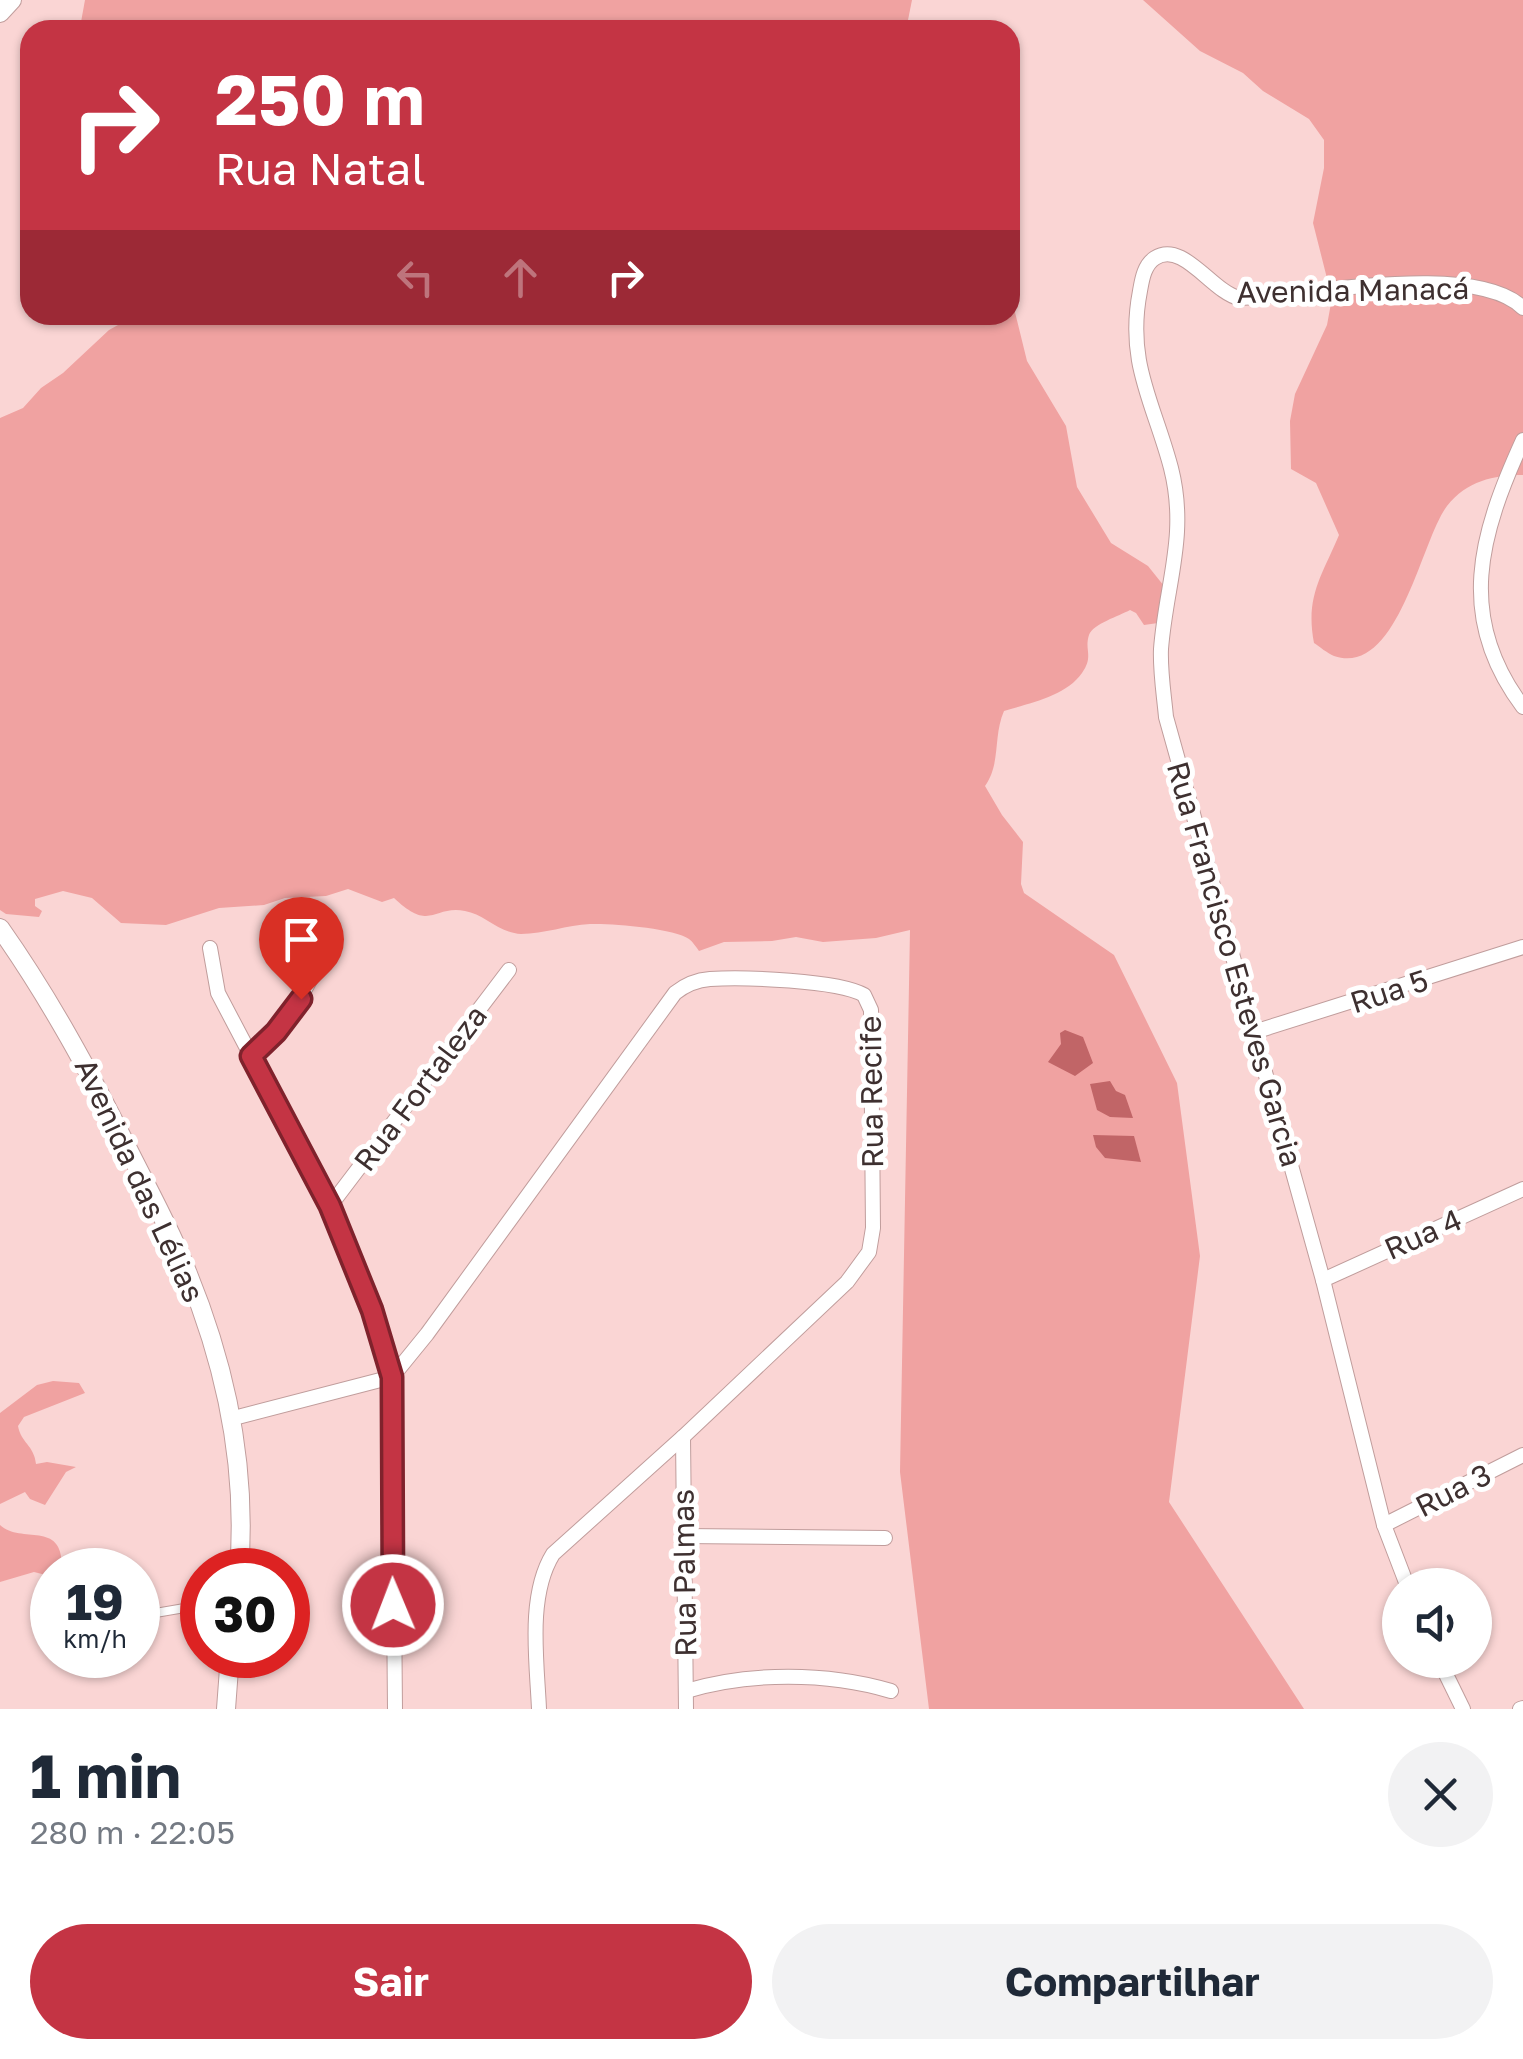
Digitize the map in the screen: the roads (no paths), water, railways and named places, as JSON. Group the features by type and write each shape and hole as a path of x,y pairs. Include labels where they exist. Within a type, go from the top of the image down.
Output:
{"street":[{"path":"0,13 12,0"},
{"name":"Avenida Manacá","path":"1136,337 1137,306 1145,271 1150,262 1163,254 1181,257 1224,294 1238,298 1428,283 1498,291 1523,308"},
{"name":"Rua Francisco Esteves Garcia","path":"1136,337 1141,378 1170,466 1178,511 1176,560 1161,651 1166,717 1323,1280 1384,1525 1400,1568"},
{"path":"1523,440 1488,526 1479,580 1481,610 1495,662 1523,707"},
{"name":"Avenida das Lélias","path":"0,928 42,986 77,1046 188,1272 220,1364 240,1494 239,1548"},
{"name":"Rua 5","path":"1254,1032 1523,947"},
{"path":"210,948 213,980 330,1206 372,1310 392,1377 395,1709"},
{"path":"251,1056 287,1020 324,956"},
{"name":"Rua Fortaleza","path":"330,1206 509,970"},
{"name":"Rua Recife","path":"392,1377 675,993 709,979 807,984 864,995 871,1010 874,1228 870,1252 847,1282 549,1560 538,1610 539,1709"},
{"name":"Rua 4","path":"1323,1280 1523,1189"},
{"path":"230,1419 392,1377"},
{"name":"Rua Palmas","path":"683,1438 686,1709"},
{"name":"Rua 3","path":"1384,1525 1523,1454"},
{"path":"683,1536 885,1538"},
{"path":"226,1709 228,1678"},
{"path":"686,1691 724,1682 830,1678 890,1691"},
{"path":"1448,1678 1463,1709"}]}
